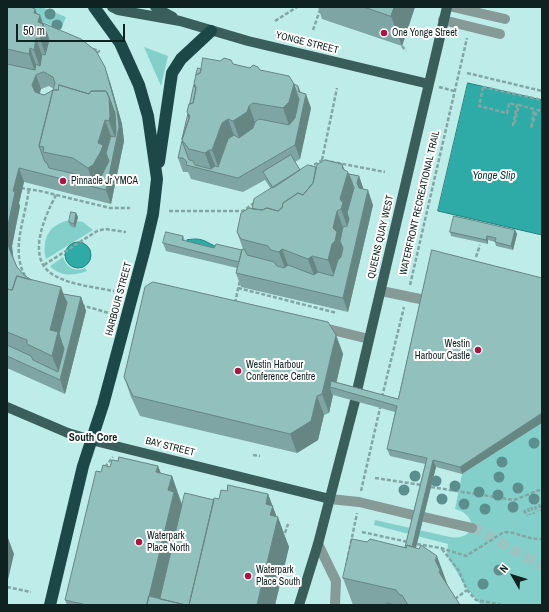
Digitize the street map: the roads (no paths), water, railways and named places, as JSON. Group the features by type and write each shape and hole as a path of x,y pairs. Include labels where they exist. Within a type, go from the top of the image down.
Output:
{"highway":[{"name":"HARBOUR STREET","path":"50,605 82,466 103,405 150,226 157,179 148,116 139,84 120,43 94,7"},
{"path":"157,179 172,74 181,59 211,31"}],"main road":[{"name":"YONGE STREET","path":"112,7 118,10 180,21 211,31 429,84"},
{"name":"YONGE STREET","path":"155,7 180,21"},
{"name":"QUEENS QUAY WEST","path":"298,605 318,544 356,398 446,7"},
{"name":"BAY STREET","path":"7,407 68,433 91,440 330,499"}],"street":[{"path":"453,7 505,19"},
{"path":"443,20 500,34"},
{"path":"134,287 148,289"},
{"path":"381,291 425,300"},
{"path":"310,330 312,326 369,339"},
{"path":"330,499 359,502 472,528"},
{"path":"318,544 336,581 335,605"}],"water":[{"name":"Yonge Slip","path":"468,83 542,100 542,235 438,211"},
{"path":"187,240 203,240 219,247 217,256 185,248"},
{"path":"78,242 87,246 91,255 87,264 78,268 69,264 65,255 69,246"}],"tunnel":[{"path":"472,528 477,529 542,566"}],"place":[{"name":"One Yonge Street","path":"384,33"},
{"name":"Pinnacle Jr YMCA","path":"63,181"},
{"name":"Westin Harbour Castle","path":"478,350"},
{"name":"Westin Harbour Conference Centre","path":"238,371"},
{"name":"Waterpark Place North","path":"139,542"},
{"name":"Waterpark Place South","path":"248,576"}],"district":[{"name":"South Core","path":"93,438"}]}
